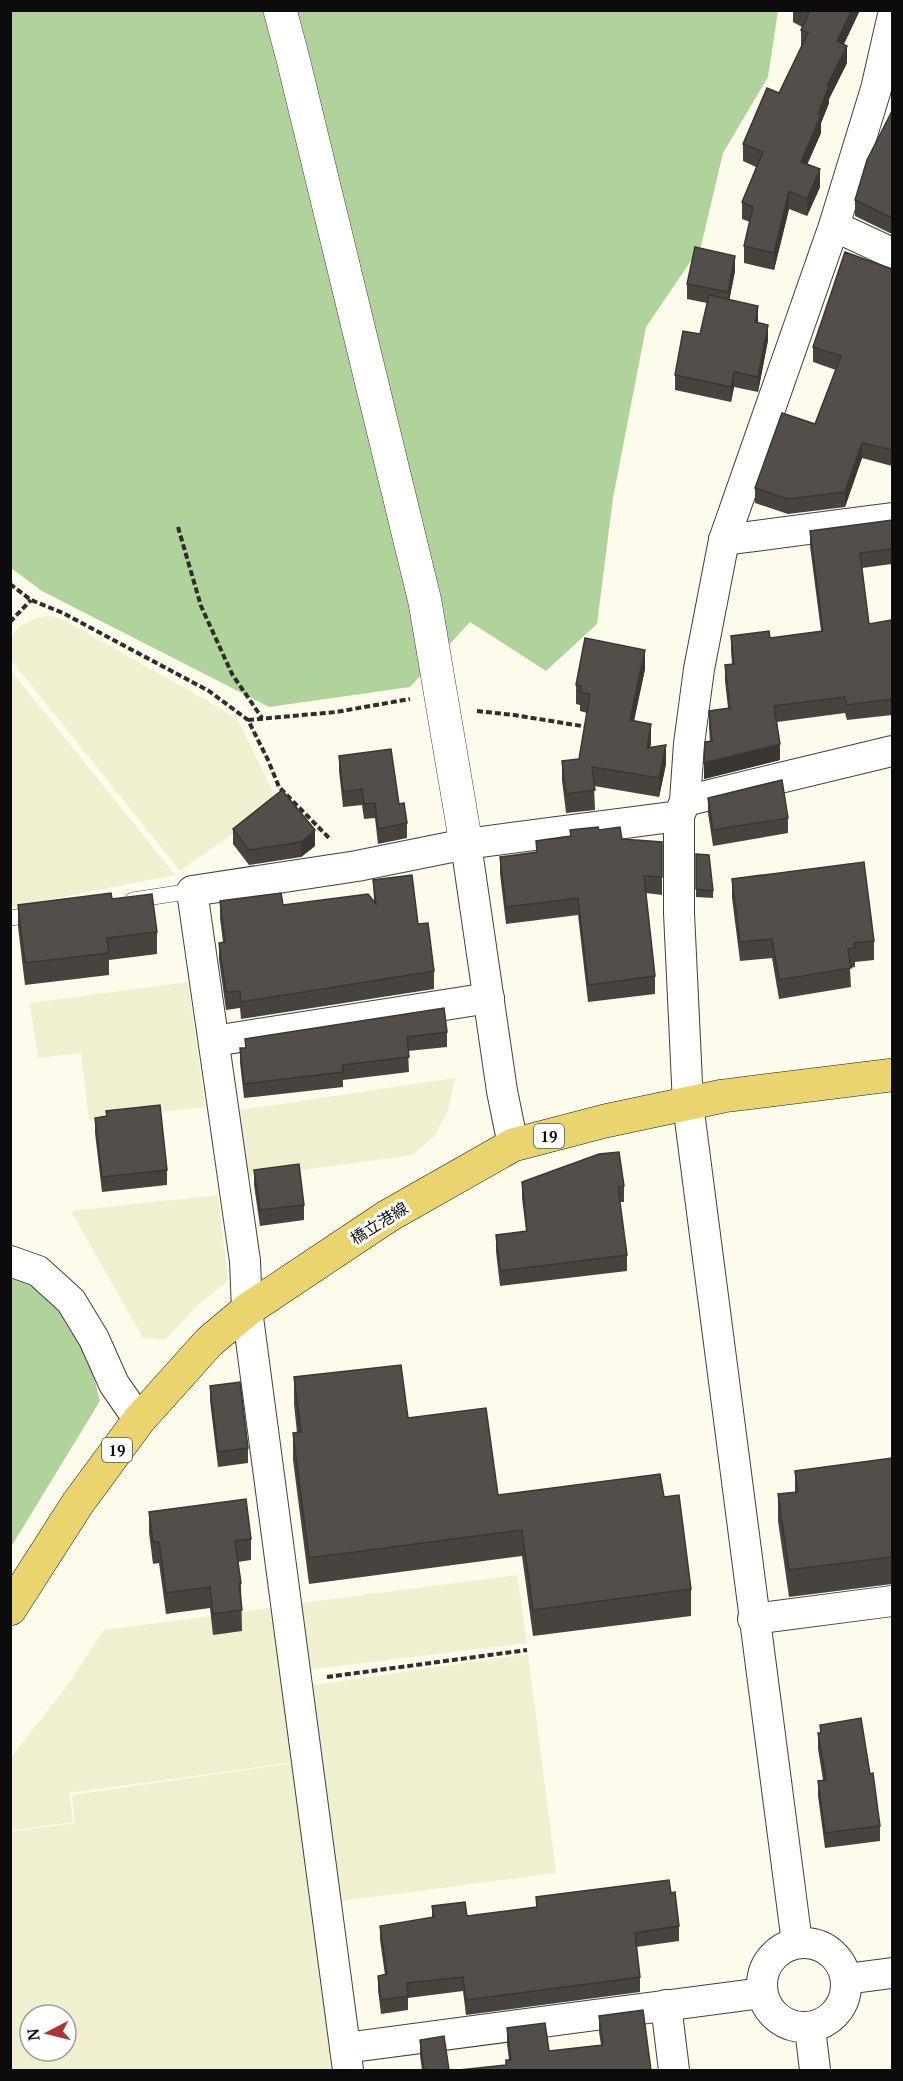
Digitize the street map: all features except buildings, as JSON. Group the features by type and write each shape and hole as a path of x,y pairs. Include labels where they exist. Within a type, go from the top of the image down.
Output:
{"main road":[{"name":"橋立港線","path":"10,1609 78,1503 139,1420 209,1342 247,1310 388,1216 513,1145 605,1121 723,1096 892,1075"}],"street":[{"path":"280,10 425,602 466,844 502,1091 513,1145"},
{"path":"797,1943 753,1619 688,1104 679,913 682,808 699,669 724,540 834,226 876,89 892,19"},
{"path":"834,226 892,253"},
{"path":"724,540 892,518"},
{"path":"762,1993 666,2005 346,2059 247,1310 245,1261 192,891 357,866 466,844 682,808 892,751"},
{"path":"214,1041 489,998"},
{"path":"10,1261 38,1271 71,1301 94,1339 114,1384 139,1420"},
{"path":"753,1619 892,1601"},
{"path":"797,1943 810,1943 828,1951 842,1966 846,1979 846,1993 833,2016 822,2024 810,2028 795,2027 782,2022 770,2012 762,1993 764,1970 772,1958 783,1948 797,1943"},
{"path":"846,1979 892,1973"},
{"path":"666,2005 674,2070"},
{"path":"810,2028 815,2070"}],"lane":[{"path":"113,903 192,891"},
{"path":"10,918 56,912"}],"path":[{"path":"178,527 201,606 232,674 262,718"},
{"path":"10,584 31,600 63,613 209,691 248,720 279,787 357,866"},
{"path":"10,622 31,600"},
{"path":"248,720 442,701 589,728"},
{"path":"296,1681 528,1650"}],"green space":[{"path":"11,11 778,11 768,77 723,153 701,246 646,327 613,498 597,624 546,671 470,622 410,687 269,707 42,591 11,568"},
{"path":"51,616 62,619 220,708 239,722 278,802 180,871 11,660 11,637 20,626 38,617"},
{"path":"11,671 175,875 11,907"},
{"path":"188,982 205,1107 89,1120 81,1053 38,1058 30,1003"},
{"path":"455,1078 448,1111 435,1135 413,1155 243,1178 234,1111"},
{"path":"218,1195 228,1280 196,1307 165,1340 143,1338 71,1211"},
{"path":"11,1276 43,1286 77,1330 90,1360 100,1401 11,1547"},
{"path":"517,1575 527,1643 307,1670 293,1604"},
{"path":"273,1608 294,1762 69,1793 73,1822 11,1830 10,1759 70,1682 104,1630"},
{"path":"528,1654 556,1873 334,1902 307,1686"},
{"path":"294,1763 333,2070 11,2070 10,1832 75,1823 72,1795"}]}
